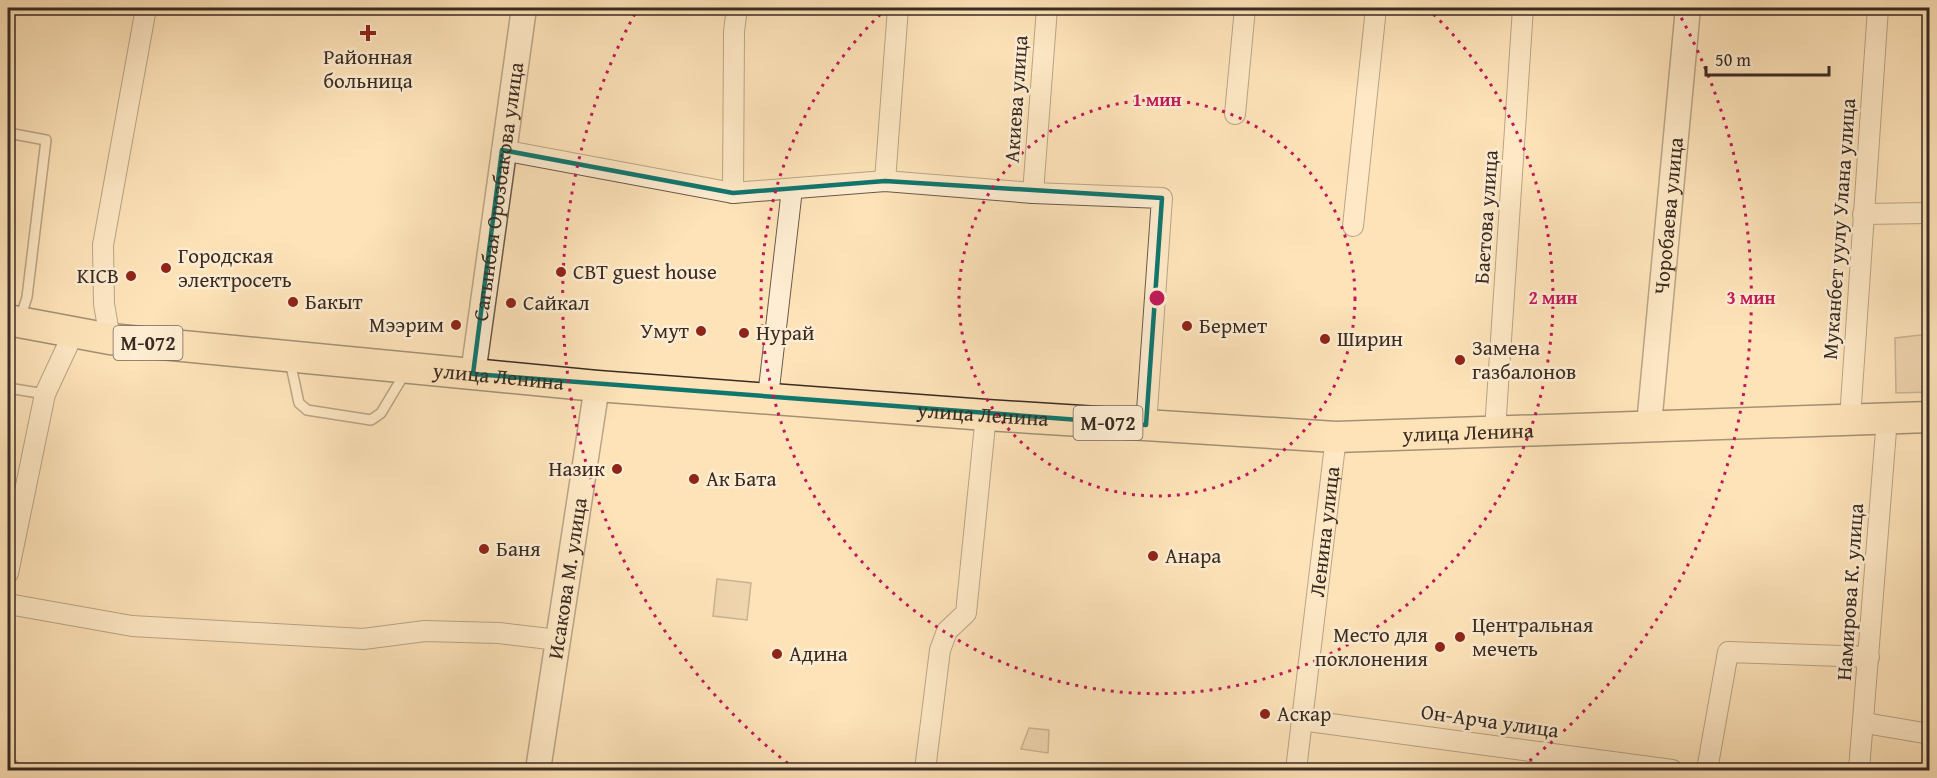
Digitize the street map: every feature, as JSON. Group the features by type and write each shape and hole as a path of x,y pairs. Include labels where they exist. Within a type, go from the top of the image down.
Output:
{"main road":[{"name":"М-072","path":"14,321 73,334 110,339 290,357"},
{"name":"улица Ленина","path":"290,357 597,386 986,415 1336,437 1929,417"}],"street":[{"path":"110,339 105,304 103,245 146,8"},
{"name":"Сагынбая Орозбакова улица","path":"473,374 502,150 524,8"},
{"path":"733,193 734,31 737,8"},
{"path":"885,181 898,8"},
{"name":"Акиева улица","path":"1033,193 1047,8"},
{"path":"1235,114 1245,8"},
{"path":"1353,226 1376,8"},
{"name":"Баетова улица","path":"1495,430 1523,8"},
{"name":"Чоробаева улица","path":"1649,425 1688,8"},
{"name":"Муканбет уулу Улана улица","path":"1850,419 1878,8"},
{"path":"502,150 733,193 885,181 1033,193 1161,198 1146,425"},
{"path":"768,397 792,189"},
{"path":"1863,214 1929,213"},
{"path":"8,573 45,394 73,334"},
{"name":"Исакова М. улица","path":"538,771 597,386"},
{"path":"925,771 940,650 947,631 966,613 986,415"},
{"name":"Намирова К. улица","path":"1859,771 1865,723 1887,418"},
{"name":"Ленина улица","path":"1296,771 1336,437"},
{"path":"8,604 132,626 363,639 425,631 500,633 558,640"},
{"path":"1707,771 1728,652 1869,657"},
{"name":"Он-Арча улица","path":"1301,720 1543,761 1672,771"},
{"path":"1865,723 1929,734"}],"lane":[{"path":"8,133 46,140 27,297 14,321"},
{"path":"290,357 299,403 307,411 371,420 381,413 409,369"},
{"path":"8,388 45,394"}],"highlighted area":[{"path":"502,150 733,193 885,181 1162,198 1146,425 473,374"}],"shaded area":[{"path":"1929,334 1929,392 1896,393 1895,338"},
{"path":"717,579 751,583 747,620 713,616"},
{"path":"1029,728 1049,730 1048,753 1021,749"}],"place":[{"name":"Районная больница","path":"368,33"},
{"name":"Городская электросеть","path":"166,268"},
{"name":"CBT guest house","path":"561,272"},
{"name":"KICB","path":"131,276"},
{"name":"Бакыт","path":"293,302"},
{"name":"Сайкал","path":"511,303"},
{"name":"Мээрим","path":"456,325"},
{"name":"Бермет","path":"1187,326"},
{"name":"Умут","path":"701,331"},
{"name":"Нурай","path":"744,333"},
{"name":"Ширин","path":"1325,339"},
{"name":"Замена газбалонов","path":"1460,360"},
{"name":"Назик","path":"617,469"},
{"name":"Ак Бата","path":"694,479"},
{"name":"Баня","path":"484,549"},
{"name":"Анара","path":"1153,556"},
{"name":"Центральная мечеть","path":"1460,637"},
{"name":"Место для поклонения","path":"1440,647"},
{"name":"Адина","path":"777,654"},
{"name":"Аскар","path":"1265,714"}]}
